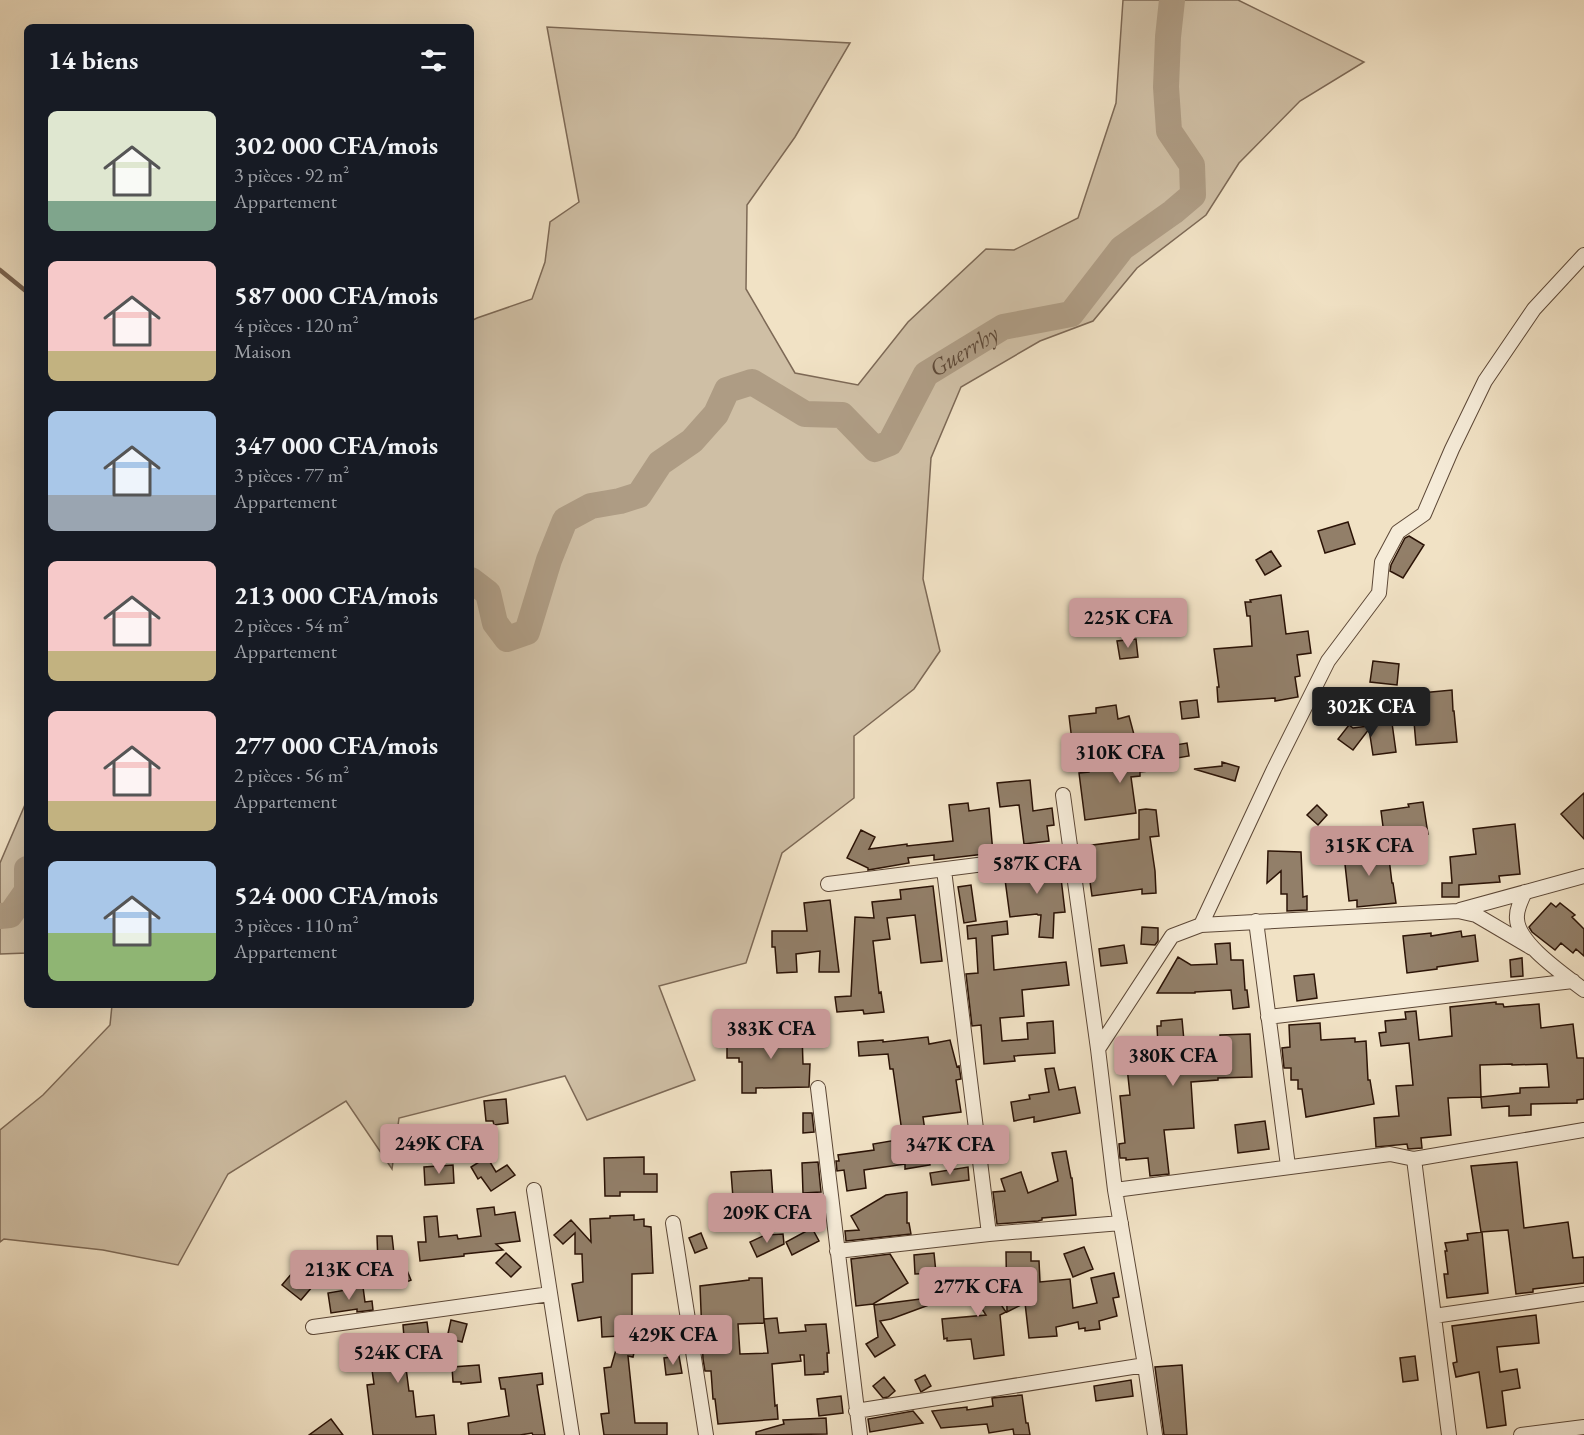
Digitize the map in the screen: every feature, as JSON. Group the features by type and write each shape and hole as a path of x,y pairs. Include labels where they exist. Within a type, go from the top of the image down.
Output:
{"street":[{"path":"1201,925 1274,769 1328,661 1379,592 1382,562 1398,532 1424,514 1485,381 1534,309 1584,255"},
{"path":"1063,795 1098,1049 1114,1190 1155,1435"},
{"path":"828,884 1071,854"},
{"path":"944,870 989,1234"},
{"path":"1098,1049 1172,936 1201,925 1458,911 1584,876"},
{"path":"1525,892 1519,904 1516,920 1522,935 1532,948"},
{"path":"1458,911 1476,915 1532,948 1579,986"},
{"path":"1256,921 1288,1166"},
{"path":"1268,1017 1579,986"},
{"path":"818,1088 860,1435"},
{"path":"1114,1190 1390,1154 1414,1159 1584,1130"},
{"path":"1414,1159 1449,1435"},
{"path":"534,1190 572,1435"},
{"path":"673,1223 706,1435"},
{"path":"837,1251 989,1234 1121,1223"},
{"path":"313,1327 550,1294"},
{"path":"1434,1316 1584,1294"},
{"path":"856,1411 1145,1365"},
{"path":"1521,1435 1584,1426"}],"shaded area":[{"path":"1123,0 1238,0 1364,62 1300,101 1239,163 1206,215 1137,268 1093,321 1040,341 961,387 931,458 923,579 940,651 914,689 854,736 854,798 782,853 746,963 659,986 695,1080 587,1120 565,1076 399,1118 392,1169 346,1101 228,1174 178,1265 103,1250 4,1239 0,1242 0,1130 43,1095 110,1025 112,1008 474,1008 474,320 532,299 545,262 550,222 579,202 547,27 850,43 795,137 747,205 746,289 795,373 858,385 908,322 986,249 1014,250 1078,218 1116,103"},
{"path":"24,807 24,953 0,954 0,863"}],"building":[{"path":"1348,522 1355,544 1325,553 1318,531"},
{"path":"1409,536 1424,545 1403,578 1390,571 1405,538"},
{"path":"1271,551 1281,566 1265,575 1256,560"},
{"path":"1281,595 1286,634 1308,631 1311,653 1297,655 1300,676 1295,677 1298,697 1275,701 1275,698 1218,702 1217,687 1219,687 1214,649 1252,646 1250,616 1247,616 1245,602"},
{"path":"1136,639 1138,657 1120,659 1117,641"},
{"path":"1373,661 1399,664 1397,685 1370,682"},
{"path":"1452,690 1457,742 1416,745 1410,694"},
{"path":"1197,700 1199,717 1182,719 1180,702"},
{"path":"1116,705 1118,719 1129,716 1136,742 1080,749 1079,740 1072,741 1069,716 1096,713 1096,708"},
{"path":"1392,723 1396,752 1373,755 1369,729 1353,750 1338,739 1349,725 1353,728"},
{"path":"1187,743 1189,756 1165,760 1166,769 1140,772 1140,776 1131,777 1136,813 1085,820 1079,773 1089,772 1089,769 1160,758 1158,748"},
{"path":"1222,762 1239,767 1235,781 1194,769 1222,766"},
{"path":"1030,780 1033,811 1052,808 1054,825 1047,826 1049,841 1024,844 1019,805 1000,807 997,783"},
{"path":"1584,793 1584,839 1561,814"},
{"path":"1423,802 1428,834 1414,836 1414,839 1385,842 1381,811 1409,807 1408,804"},
{"path":"968,803 969,811 989,808 993,853 934,860 934,855 908,858 909,863 868,870 847,858 861,830 875,837 869,849 953,841 949,805"},
{"path":"1317,805 1327,815 1318,825 1307,815"},
{"path":"1139,810 1156,810 1159,836 1150,837 1156,893 1142,894 1142,889 1092,896 1085,846 1139,839"},
{"path":"1515,824 1520,874 1499,876 1500,882 1459,885 1459,897 1442,897 1442,883 1452,883 1450,857 1476,854 1473,829"},
{"path":"1356,845 1357,853 1388,850 1396,903 1357,907 1357,900 1349,901 1343,846"},
{"path":"1268,851 1301,852 1303,897 1307,896 1307,910 1287,911 1287,894 1281,894 1281,871 1267,883"},
{"path":"1064,865 1065,877 1061,878 1065,912 1054,913 1053,938 1039,937 1041,915 1010,917 1004,872"},
{"path":"971,885 976,921 964,923 958,887"},
{"path":"933,886 942,961 921,963 915,915 887,918 890,939 873,941 879,993 881,992 884,1012 864,1014 863,1010 837,1012 835,997 851,996 855,917 874,918 872,902 901,899 900,890"},
{"path":"830,900 839,972 819,972 820,951 796,954 797,972 777,973 775,947 772,947 772,931 807,931 804,903"},
{"path":"1551,903 1556,907 1560,903 1575,915 1572,917 1584,929 1584,956 1576,949 1573,953 1561,943 1555,950 1532,932 1529,927"},
{"path":"1007,921 1008,934 992,936 994,970 1066,962 1069,985 1022,990 1024,1016 1000,1018 1002,1041 1028,1039 1027,1023 1053,1021 1055,1053 1014,1056 1015,1061 984,1064 981,1025 972,1026 966,974 978,973 976,938 968,939 967,926"},
{"path":"1142,927 1158,928 1158,941 1155,945 1141,944"},
{"path":"1461,931 1462,937 1475,935 1478,961 1407,973 1403,936 1431,933 1431,936"},
{"path":"1230,943 1231,960 1243,960 1245,990 1247,990 1249,1007 1233,1009 1231,990 1157,993 1178,957 1191,965 1217,964 1215,944"},
{"path":"1124,945 1127,963 1101,966 1099,949"},
{"path":"1522,958 1523,976 1511,977 1510,960"},
{"path":"1314,974 1317,998 1297,1001 1294,976"},
{"path":"1496,1002 1496,1004 1503,1004 1504,1007 1539,1004 1541,1028 1573,1024 1577,1058 1584,1058 1584,1099 1577,1100 1577,1103 1531,1104 1531,1115 1509,1116 1509,1106 1482,1108 1481,1097 1448,1098 1451,1135 1421,1138 1422,1148 1408,1149 1407,1144 1376,1147 1374,1118 1399,1116 1396,1086 1413,1085 1409,1043 1381,1046 1379,1033 1386,1032 1385,1021 1406,1019 1405,1012 1416,1011 1419,1040 1452,1036 1450,1007","holes":["1547,1064 1549,1087 1520,1088 1520,1093 1481,1097 1480,1065"]},
{"path":"1182,1019 1184,1041 1220,1038 1220,1035 1250,1034 1252,1077 1191,1082 1194,1128 1164,1130 1169,1174 1150,1176 1148,1158 1126,1160 1126,1158 1120,1158 1119,1144 1125,1143 1120,1096 1130,1095 1125,1049 1158,1046 1157,1026 1161,1026 1161,1021"},
{"path":"761,1022 778,1022 778,1035 802,1034 803,1064 810,1064 809,1087 756,1088 756,1093 742,1093 742,1062 739,1062 739,1058 727,1058 727,1042 761,1041"},
{"path":"1320,1023 1321,1040 1355,1038 1355,1042 1366,1041 1368,1080 1370,1080 1374,1104 1306,1117 1302,1089 1298,1089 1298,1080 1291,1080 1291,1068 1284,1068 1282,1048 1290,1047 1289,1025"},
{"path":"928,1037 929,1044 950,1040 961,1079 956,1080 961,1112 923,1117 930,1165 905,1169 905,1164 864,1170 866,1188 847,1191 844,1170 837,1171 838,1155 874,1150 873,1144 903,1139 893,1069 890,1069 888,1054 859,1056 858,1042"},
{"path":"1054,1068 1059,1090 1075,1087 1080,1113 1034,1122 1034,1117 1014,1121 1011,1102 1030,1099 1029,1095 1049,1092 1045,1069"},
{"path":"506,1099 508,1123 494,1125 493,1121 486,1121 484,1101"},
{"path":"803,1113 812,1113 814,1132 803,1133"},
{"path":"1265,1121 1269,1149 1238,1153 1235,1125"},
{"path":"1066,1151 1076,1215 997,1224 993,1192 1005,1191 1001,1179 1021,1172 1028,1193 1058,1181 1052,1153"},
{"path":"487,1157 496,1172 507,1165 515,1175 491,1191 481,1177 478,1179 471,1167"},
{"path":"644,1157 644,1174 657,1174 657,1192 620,1192 620,1196 605,1196 604,1158"},
{"path":"818,1162 821,1192 803,1193 802,1163"},
{"path":"1517,1162 1524,1228 1568,1222 1573,1258 1584,1257 1584,1283 1533,1289 1533,1292 1516,1294 1508,1230 1481,1232 1471,1166"},
{"path":"453,1165 454,1183 425,1185 424,1167"},
{"path":"968,1167 969,1180 932,1185 930,1173"},
{"path":"771,1170 774,1213 736,1218 731,1172"},
{"path":"907,1192 907,1223 909,1223 911,1234 846,1241 845,1231 859,1230 851,1216 886,1195"},
{"path":"494,1207 495,1215 515,1212 520,1241 496,1244 503,1250 420,1261 418,1242 426,1242 424,1217 437,1216 439,1237 457,1235 458,1239 481,1236 477,1209"},
{"path":"634,1215 634,1220 644,1219 644,1226 651,1227 653,1273 632,1274 632,1316 652,1316 653,1340 637,1340 633,1357 628,1356 635,1423 667,1423 667,1435 604,1435 601,1414 609,1413 604,1368 611,1367 620,1336 602,1337 601,1317 578,1321 572,1284 583,1282 582,1254 575,1254 575,1233 563,1244 554,1235 571,1220 591,1242 590,1219"},
{"path":"812,1228 819,1241 792,1255 786,1242"},
{"path":"1482,1232 1488,1293 1447,1298 1444,1274 1448,1274 1445,1243 1468,1240 1467,1234"},
{"path":"701,1233 707,1248 695,1253 689,1238"},
{"path":"783,1234 784,1244 757,1257 750,1242 765,1235"},
{"path":"377,1236 392,1236 395,1263 378,1264"},
{"path":"1084,1247 1093,1269 1073,1277 1064,1254"},
{"path":"1006,1252 1031,1252 1031,1261 1039,1261 1040,1282 1070,1279 1073,1308 1097,1303 1091,1278 1114,1273 1119,1297 1113,1298 1117,1316 1099,1321 1100,1329 1085,1331 1085,1328 1079,1329 1078,1322 1056,1327 1057,1336 1029,1338 1025,1303 1007,1312"},
{"path":"506,1253 521,1267 511,1277 496,1263"},
{"path":"934,1253 936,1273 915,1274 914,1255"},
{"path":"890,1254 908,1283 873,1304 856,1306 851,1259"},
{"path":"406,1268 411,1280 399,1285 394,1273"},
{"path":"982,1271 983,1278 1006,1312 1000,1315 1004,1355 974,1359 971,1339 947,1341 947,1338 944,1339 942,1319 986,1315 969,1289 954,1295 949,1281 967,1275 967,1272"},
{"path":"293,1272 312,1287 301,1300 282,1285"},
{"path":"749,1278 762,1278 764,1323 738,1324 740,1354 768,1353 764,1319 777,1318 779,1333 806,1331 805,1325 826,1324 828,1372 805,1375 804,1355 800,1355 801,1361 772,1364 778,1419 718,1424 711,1371 705,1371 703,1359 700,1286 749,1280"},
{"path":"363,1287 365,1302 372,1301 373,1310 357,1312 357,1309 331,1313 328,1293"},
{"path":"936,1297 937,1302 880,1321 895,1345 875,1357 866,1344 878,1337 874,1305"},
{"path":"1536,1315 1539,1343 1497,1347 1500,1372 1517,1369 1520,1388 1502,1391 1506,1425 1487,1428 1479,1372 1456,1377 1453,1363 1457,1362 1452,1326"},
{"path":"451,1320 467,1324 462,1342 447,1338"},
{"path":"427,1322 430,1345 424,1346 426,1366 406,1368 409,1391 413,1391 416,1417 434,1415 436,1435 373,1435 367,1385 374,1384 368,1342 404,1337 403,1325"},
{"path":"679,1356 682,1373 666,1375 664,1358"},
{"path":"1415,1356 1418,1380 1403,1382 1400,1358"},
{"path":"479,1365 481,1382 461,1384 461,1382 453,1382 452,1367"},
{"path":"1182,1365 1187,1435 1164,1435 1155,1367"},
{"path":"542,1373 543,1384 537,1385 545,1435 533,1435 532,1433 469,1435 468,1423 509,1416 505,1389 501,1389 499,1378"},
{"path":"925,1375 931,1386 921,1392 915,1380"},
{"path":"884,1377 895,1391 883,1398 873,1386"},
{"path":"1131,1380 1133,1396 1096,1401 1094,1386"},
{"path":"1022,1395 1030,1435 1014,1435 1013,1429 989,1433 987,1424 941,1428 932,1411 967,1407 967,1410 993,1406 992,1398"},
{"path":"841,1396 843,1413 819,1416 817,1399"},
{"path":"913,1411 923,1423 870,1432 868,1419"},
{"path":"826,1418 827,1434 756,1435 756,1432 784,1424 783,1420"},
{"path":"331,1419 343,1435 309,1435"}],"waterway":[{"name":"Guerrhy","path":"474,582 488,593 495,623 507,639 527,632 549,560 565,520 591,506 639,495 660,463 692,441 716,414 727,390 752,382 805,414 842,415 875,449 890,443 926,374 1003,327 1071,314 1122,248 1193,195 1192,165 1169,131 1166,87 1172,0"},
{"path":"0,270 24,290"},
{"name":"Guerrhy","path":"0,916 10,915 24,895"}]}
